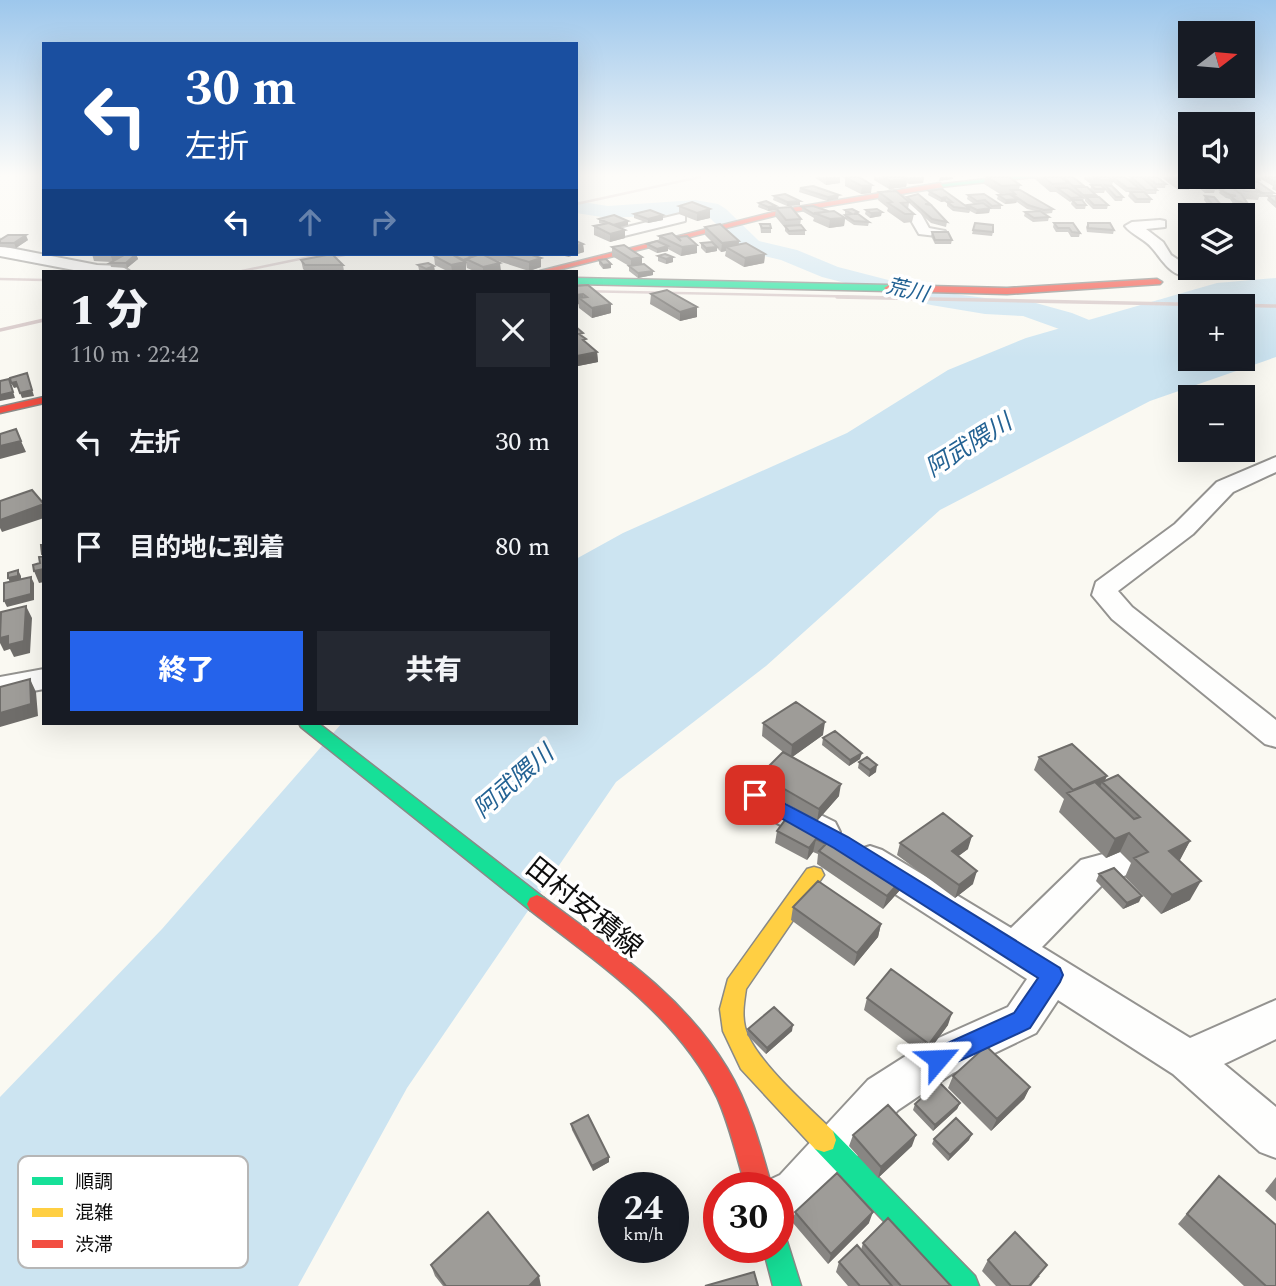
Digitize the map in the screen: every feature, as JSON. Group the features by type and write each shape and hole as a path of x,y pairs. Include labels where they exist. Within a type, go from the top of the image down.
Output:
{"main road":[{"path":"548,270 675,237"},
{"path":"578,281 1007,291 1157,282"},
{"path":"0,410 42,400"},
{"name":"田村安積線","path":"310,725 654,999 710,1062 733,1104 754,1172"},
{"path":"814,875 736,986 732,996 732,1020 741,1051 833,1151 965,1286"},
{"path":"780,1263 787,1286"}],"street":[{"path":"644,237 659,241"},
{"path":"1147,237 1158,245 1165,258 1178,267"},
{"path":"0,251 88,270"},
{"path":"11,271 42,271"},
{"path":"1276,464 1225,487 1184,529 1105,588 1105,595 1122,613 1276,736"},
{"path":"0,687 42,679"},
{"path":"755,795 841,842 1188,1060 1276,1136"},
{"path":"1014,950 1094,870 1118,864"},
{"path":"794,1192 872,1105 938,1059 1022,1020 1052,975"},
{"path":"1188,1060 1276,1018"}],"water":[{"path":"1276,278 1276,357 1255,364 1255,294 1179,294 1217,283"},
{"name":"阿武隈川","path":"1178,294 1178,371 1236,371 1196,385 1178,385 1178,391 1150,401 940,510 766,666 616,782 407,1088 298,1286 0,1286 0,1097 162,929 340,725 578,725 578,558 623,533 847,433 948,370 1026,338"}],"building":[{"path":"5,237 23,237 14,243 0,243"},
{"path":"661,237 677,237 681,241 678,237 688,237 697,245 682,247"},
{"path":"716,237 735,237 739,241 722,243"},
{"path":"934,237 951,237 952,240 935,240"},
{"path":"657,241 668,246 657,249 647,244"},
{"path":"712,242 717,247 706,248 701,243"},
{"path":"746,243 765,254 745,258 726,247"},
{"path":"624,245 642,257 631,259 612,247"},
{"path":"665,254 673,257 666,259 658,256"},
{"path":"122,256 134,256 126,263 110,263"},
{"path":"334,256 343,265 305,265 301,260"},
{"path":"434,256 454,256 465,262 451,265"},
{"path":"456,256 470,256 463,260"},
{"path":"486,256 500,263 483,267 466,259"},
{"path":"509,256 541,258 529,262"},
{"path":"606,259 611,264 603,265 599,260"},
{"path":"428,263 434,266 426,269 418,265"},
{"path":"644,264 653,271 638,273 629,266"},
{"path":"588,285 611,304 592,308 579,298 587,297 578,295 578,286"},
{"path":"667,290 697,307 680,312 651,294"},
{"path":"578,329 583,333 579,334 586,339 583,340 597,352 578,356"},
{"path":"27,373 32,390 20,393 16,382 11,383 10,378"},
{"path":"9,379 13,392 0,395 0,381"},
{"path":"16,429 21,441 0,446 0,434"},
{"path":"32,490 42,505 0,520 0,501"},
{"path":"42,556 42,569 34,571 33,565 40,563 39,557"},
{"path":"18,570 18,576 8,578 8,573"},
{"path":"31,577 31,594 4,601 4,583"},
{"path":"26,606 24,641 8,645 8,636 0,638 1,612"},
{"path":"30,679 31,704 0,713 0,687"},
{"path":"796,702 825,722 792,745 763,723"},
{"path":"835,731 862,753 850,760 823,738"},
{"path":"1072,744 1107,776 1073,790 1039,757"},
{"path":"783,752 841,784 819,809 760,775"},
{"path":"867,757 877,765 870,770 859,762"},
{"path":"1118,775 1190,841 1169,851 1201,881 1172,895 1134,858 1148,852 1129,833 1115,839 1067,793 1095,782 1134,819 1140,817 1102,782"},
{"path":"791,812 837,833 904,877 887,896 819,851 826,844 816,839 809,848 777,831"},
{"path":"943,813 972,836 952,851 977,871 959,885 900,843"},
{"path":"1114,868 1142,896 1127,903 1099,874"},
{"path":"818,881 881,924 857,953 793,907"},
{"path":"891,969 952,1013 929,1044 867,998"},
{"path":"774,1007 793,1025 767,1048 748,1029"},
{"path":"986,1046 1030,1087 997,1119 953,1076"},
{"path":"939,1082 960,1103 935,1125 915,1104"},
{"path":"888,1105 916,1135 881,1167 853,1135"},
{"path":"588,1115 609,1157 592,1166 571,1124"},
{"path":"956,1118 972,1134 950,1155 934,1139"},
{"path":"837,1173 873,1212 831,1254 795,1212"},
{"path":"1219,1176 1276,1225 1276,1286 1266,1286 1187,1214"},
{"path":"488,1212 539,1276 529,1286 446,1286 431,1265"},
{"path":"888,1218 951,1286 901,1286 863,1243"},
{"path":"1015,1232 1047,1265 1029,1286 1011,1286 988,1260"},
{"path":"857,1245 892,1286 860,1286 839,1262"},
{"path":"754,1272 758,1286 705,1286"}],"waterway":[{"name":"荒川","path":"741,237 751,246 789,255 830,272 931,298 985,306 1025,308 1063,319 1126,345"}],"railway":[{"path":"247,270 314,256"},
{"path":"316,261 340,256"},
{"path":"0,279 42,280"},
{"path":"578,291 919,298"},
{"path":"837,297 1276,306"},
{"path":"0,330 42,320"}],"traffic: fast":[{"path":"578,281 889,288"},
{"path":"310,725 537,904"},
{"path":"824,1140 965,1286"},
{"path":"780,1263 787,1286"}],"traffic: slow":[{"path":"814,875 736,986 731,1009 734,1031 749,1061 824,1140"}],"traffic: jam":[{"path":"548,270 681,237"},
{"path":"889,288 1007,291 1157,282"},
{"path":"0,410 42,400"},
{"path":"537,904 661,1003 702,1050 732,1103 754,1172"}],"route":[{"path":"755,795 841,842 1052,975 1022,1020 938,1059"}]}
